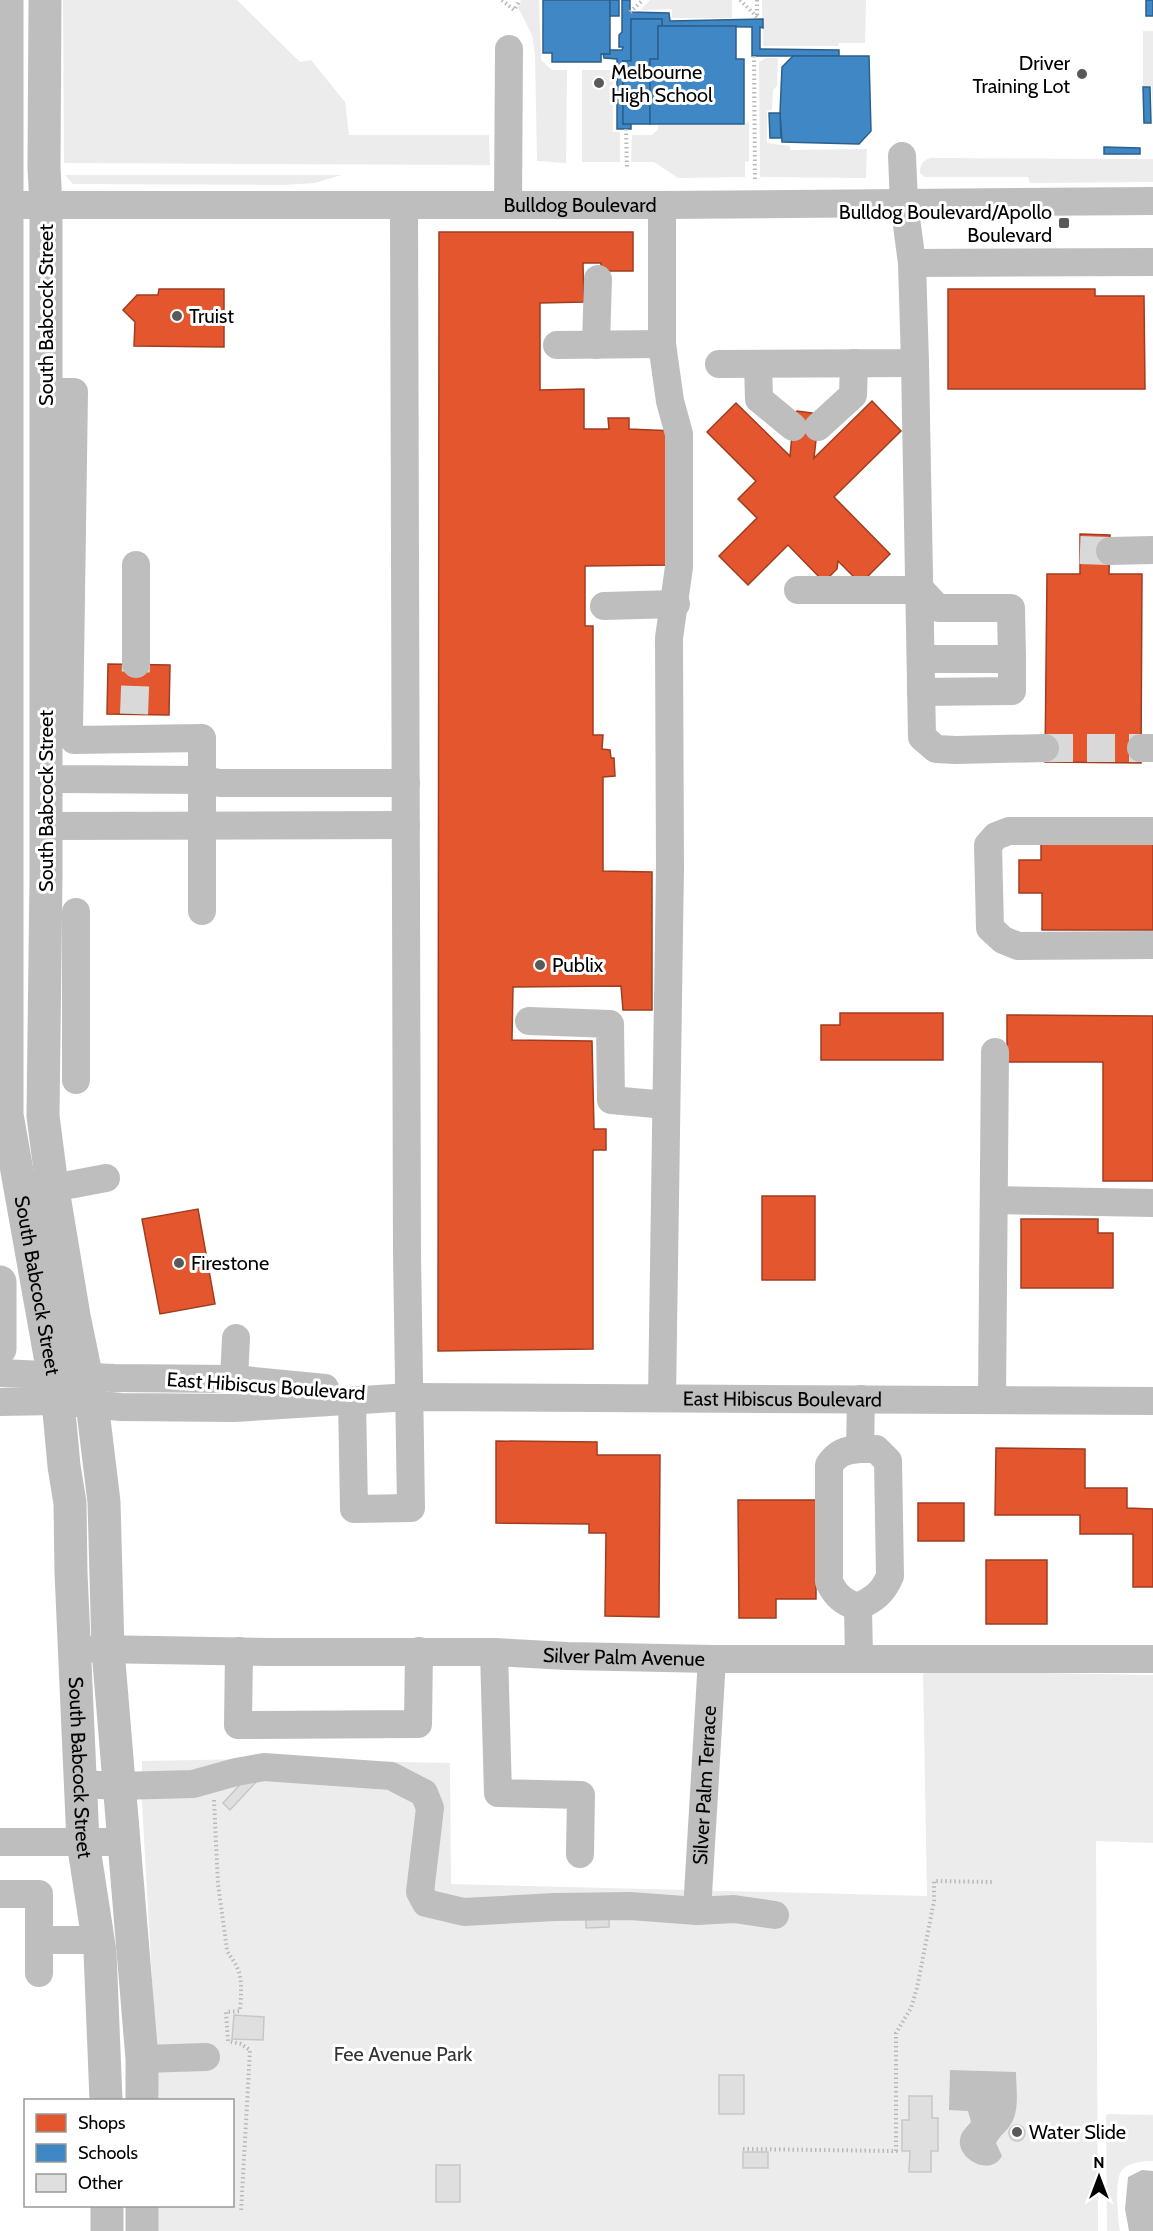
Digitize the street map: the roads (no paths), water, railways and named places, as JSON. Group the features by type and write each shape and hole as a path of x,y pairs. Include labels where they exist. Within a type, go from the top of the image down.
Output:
{"main road":[{"name":"South Babcock Street","path":"8,0 4,44 3,847 7,1115 56,1388 70,1503 83,1842 98,1940 106,2099"},
{"name":"South Babcock Street","path":"45,0 44,1116 74,1316 89,1390 104,1502 102,1649 124,1842 142,2059 142,2099"},
{"path":"4,733 17,781 46,826"},
{"path":"4,800 23,822 46,877"},
{"path":"0,1194 7,1115"},
{"path":"0,1282 0,1349"},
{"path":"107,2207 107,2231"},
{"path":"142,2207 142,2231"}],"street":[{"path":"508,205 509,49"},
{"path":"902,156 904,203 912,263 921,590 922,737 936,748 956,750 1046,748"},
{"name":"Bulldog Boulevard","path":"4,206 662,205 1153,201"},
{"path":"352,1400 354,1509 411,1508 411,1396 407,1298 404,205"},
{"path":"662,205 662,344 670,401 678,434 679,567 676,604 669,638 670,867 662,1398"},
{"path":"912,263 1153,262"},
{"path":"596,345 598,279"},
{"path":"557,345 662,344"},
{"path":"758,364 759,399 805,428 853,395 854,363"},
{"path":"719,364 915,363"},
{"path":"46,392 74,392 69,731 74,740 135,727 202,738 202,910"},
{"path":"1110,551 1153,550"},
{"path":"136,565 136,664"},
{"path":"798,590 921,590 938,608 1011,608 1012,691 921,692"},
{"path":"604,606 676,604"},
{"path":"921,659 1012,659"},
{"path":"46,776 80,780 202,780 220,783 406,783"},
{"path":"46,826 406,825"},
{"path":"1153,831 1010,831 996,836 988,845 990,928 1002,940 1018,946 1153,945"},
{"path":"75,1080 76,912"},
{"path":"529,1021 610,1024 611,1100 666,1105"},
{"path":"992,1400 995,1052"},
{"path":"53,1188 105,1178"},
{"path":"994,1200 1153,1203"},
{"path":"234,1379 236,1338"},
{"path":"0,1373 56,1388 89,1390"},
{"name":"East Hibiscus Boulevard","path":"89,1390 114,1378 234,1379 411,1396"},
{"path":"0,1402 56,1388"},
{"name":"East Hibiscus Boulevard","path":"89,1390 121,1407 234,1408 411,1396 1153,1401"},
{"path":"860,1449 861,1399"},
{"path":"876,1449 888,1461 890,1576 885,1588 874,1599 858,1607 846,1603 835,1593 829,1582 829,1465 836,1455 846,1450 876,1449"},
{"path":"858,1607 859,1659"},
{"name":"Silver Palm Avenue","path":"102,1649 494,1652 712,1659 1153,1659"},
{"path":"238,1651 238,1725 418,1724 419,1651"},
{"path":"494,1652 498,1793 581,1795 580,1854"},
{"name":"Silver Palm Terrace","path":"697,1911 712,1659"},
{"path":"81,1784 119,1786 193,1784 264,1767 392,1776 424,1793 430,1808 420,1892 426,1903 464,1912 619,1906 697,1911 734,1909 775,1916"},
{"path":"0,1842 124,1842"},
{"path":"0,1894 39,1894 39,1973"},
{"path":"39,1941 98,1940"},
{"path":"142,2059 206,2057"}],"tunnel":[{"path":"1080,550 1110,551"},
{"path":"134,714 136,664"},
{"path":"1045,748 1141,748"}],"place":[{"name":"Driver Training Lot","path":"1082,74"},
{"name":"Melbourne High School","path":"599,83"},
{"name":"Bulldog Boulevard/Apollo Boulevard","path":"1064,223"},
{"name":"Truist","path":"177,316"},
{"name":"Publix","path":"540,965"},
{"name":"Firestone","path":"179,1263"},
{"name":"Water Slide","path":"1017,2132"}],"park label":[{"name":"Fee Avenue Park","path":"403,2054"}]}
